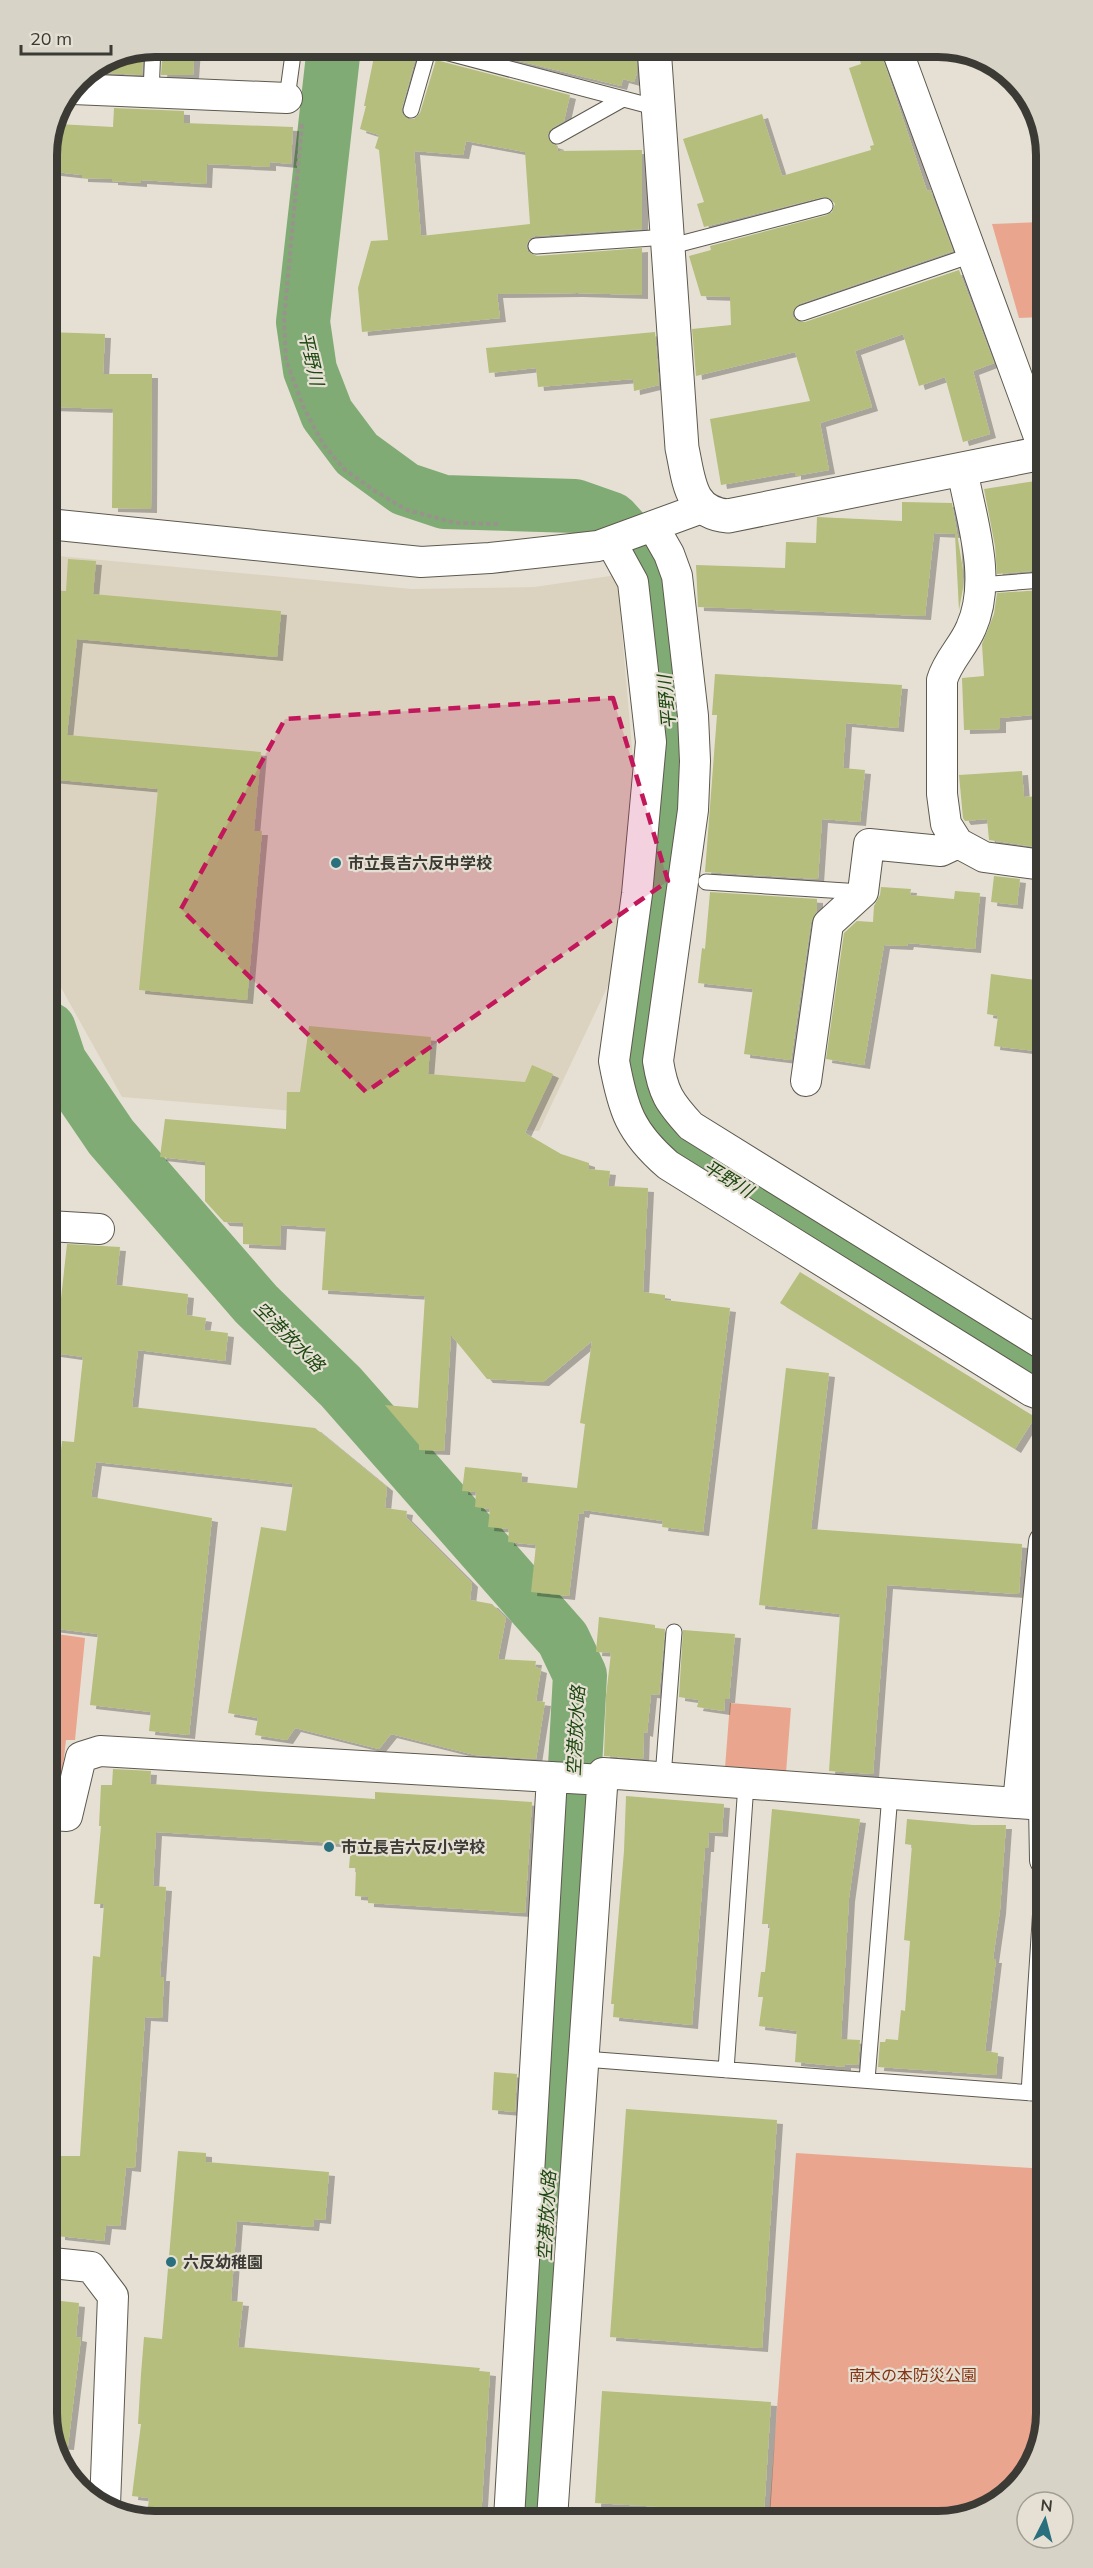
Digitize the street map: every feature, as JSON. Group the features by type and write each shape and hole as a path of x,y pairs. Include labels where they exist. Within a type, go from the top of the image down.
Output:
{"street":[{"path":"655,57 682,448 689,482 702,508 714,515 729,516 1036,454"},
{"path":"900,57 1036,429"},
{"path":"90,82 151,92 295,108"},
{"path":"962,469 981,572 978,605 971,629 946,665 942,680 942,794 946,824 958,843 984,857 1036,864"},
{"path":"57,525 421,562 490,558 598,546 702,508"},
{"path":"653,526 669,554 677,576 693,716 695,761 693,810 658,1061 662,1085 673,1107 690,1126 1036,1340"},
{"path":"611,542 633,582 651,741 637,894 614,1061 629,1120 645,1145 668,1165 1036,1393"},
{"path":"806,1081 828,924 862,892 869,844 941,851 958,843"},
{"path":"57,1226 99,1229"},
{"path":"1018,1803 1036,1622"},
{"path":"57,1815 67,1816 81,1757 100,1751 603,1780"},
{"path":"553,2511 603,1773 1036,1804"},
{"path":"509,2511 552,1777"},
{"path":"57,2264 91,2267 114,2296 105,2498"}],"lane":[{"path":"151,92 153,57"},
{"path":"294,57 295,108"},
{"path":"411,110 425,57"},
{"path":"466,57 658,108"},
{"path":"557,135 623,99"},
{"path":"536,246 667,242 825,206"},
{"path":"802,313 972,255"},
{"path":"980,585 1036,580"},
{"path":"706,882 862,892"},
{"path":"663,1778 674,1632"},
{"path":"726,2070 747,1784"},
{"path":"867,2080 890,1794"},
{"path":"1029,2093 1036,1991"},
{"path":"584,2059 1036,2093"}],"path":[{"path":"295,108 284,319 286,360 303,406 323,444 344,469 407,510 456,523 502,524"}],"highlighted area":[{"path":"613,698 668,881 366,1092 181,909 285,719"}],"shaded area":[{"name":"市立長吉六反中学校","path":"57,556 412,589 534,587 617,575 633,760 615,971 539,1131 122,1097 57,980"}],"green space":[{"path":"1036,222 1036,317 1019,318 992,224"},
{"path":"57,1634 85,1638 75,1740 66,1740 60,1793 57,1795"},
{"path":"730,1703 791,1708 786,1773 725,1768"},
{"name":"南木の本防災公園","path":"796,2153 1036,2168 1036,2413 1031,2445 1016,2473 992,2495 970,2506 957,2509 769,2511"}],"building":[{"path":"162,57 194,57 193,75 161,75"},
{"path":"374,57 416,57 402,108 402,113 408,119 414,119 420,113 436,60 570,95 564,121 552,128 547,135 552,144 558,146 557,151 642,150 642,229 535,236 530,238 526,246 528,252 537,256 642,248 642,295 497,294 500,318 362,332 358,288 371,241 388,240 379,150 375,148 379,135 360,129 366,106 364,106","holes":["466,141 525,152 530,224 421,236 414,151 463,155"]},
{"path":"504,57 636,57 637,73 634,82 623,79 621,86"},
{"path":"859,57 882,57 927,191 930,190 953,251 799,304 793,311 793,317 800,322 805,322 959,270 994,363 973,371 990,434 963,442 945,377 919,386 903,334 855,351 872,407 820,423 829,470 795,476 795,472 721,485 710,419 810,401 795,352 696,376 692,329 731,325 730,297 701,296 689,256 711,250 710,246 827,215 832,212 835,204 831,199 823,197 704,227 697,204 704,202 683,139 762,114 782,176 871,150 870,146 874,145 849,68 861,64"},
{"path":"143,58 142,75 101,73 117,64"},
{"path":"114,108 184,111 184,123 293,127 291,164 270,162 270,167 207,164 206,184 141,180 141,183 112,181 112,179 82,178 82,175 57,172 57,148 62,124 113,127"},
{"path":"57,332 105,334 103,374 152,374 151,509 112,508 113,409 57,407"},
{"path":"655,332 659,385 634,391 633,379 538,387 536,368 489,373 486,348"},
{"path":"1036,481 1036,571 997,574 995,546 984,489"},
{"path":"902,502 952,503 963,570 959,610 955,534 934,533 925,616 698,607 696,565 785,568 786,542 816,543 817,517 902,521"},
{"path":"68,559 96,561 93,594 281,611 277,657 77,639 67,735 261,752 254,831 262,831 247,1000 139,990 158,789 57,780 57,590 66,591"},
{"path":"1036,590 1036,715 1000,718 1000,729 964,730 962,678 984,676 982,644 994,614 997,593"},
{"path":"715,674 902,685 898,728 846,723 843,768 865,770 860,822 822,819 818,879 705,872 717,715 712,715"},
{"path":"1022,771 1024,797 1036,796 1036,847 989,840 987,819 965,821 959,775"},
{"path":"994,876 1020,879 1017,905 991,902"},
{"path":"881,887 911,889 910,895 954,899 955,891 980,893 975,949 908,943 907,946 884,945 864,1065 826,1059 844,933 857,921 873,922 874,906 880,895"},
{"path":"710,892 817,899 817,911 811,922 791,1060 744,1054 753,989 698,983 702,948 705,949"},
{"path":"991,974 1036,980 1036,1051 994,1046 998,1016 987,1014"},
{"path":"309,1026 431,1037 428,1074 525,1082 532,1065 553,1074 525,1133 561,1154 589,1163 589,1169 610,1171 608,1186 648,1188 643,1292 665,1295 665,1300 730,1308 703,1532 662,1527 663,1521 584,1510 583,1514 579,1513 569,1596 531,1592 536,1545 508,1542 509,1529 488,1527 490,1509 475,1507 476,1492 462,1491 465,1467 522,1473 521,1482 577,1488 585,1424 580,1423 592,1341 543,1382 487,1379 451,1335 444,1451 419,1450 419,1445 385,1405 418,1408 425,1296 322,1290 326,1228 281,1225 280,1246 243,1244 243,1223 224,1222 205,1201 205,1162 160,1157 165,1119 286,1129 287,1092 300,1092"},
{"path":"67,1244 120,1247 116,1285 188,1294 186,1315 206,1318 204,1330 228,1333 225,1361 138,1350 132,1407 315,1428 387,1487 385,1508 407,1511 406,1517 472,1583 470,1600 492,1604 506,1618 498,1659 536,1661 535,1667 541,1669 536,1701 545,1702 536,1759 475,1755 391,1734 379,1749 295,1728 287,1740 255,1735 258,1718 228,1713 261,1527 286,1531 293,1484 96,1462 91,1497 212,1518 189,1735 149,1731 151,1712 90,1705 98,1634 57,1629 57,1487 62,1441 74,1442 83,1357 57,1353"},
{"path":"800,1272 1035,1417 1015,1449 780,1303"},
{"path":"786,1368 829,1373 811,1529 1022,1544 1019,1594 887,1585 873,1774 829,1771 840,1614 759,1605"},
{"path":"599,1617 655,1625 655,1628 665,1629 659,1695 651,1694 647,1733 644,1732 643,1759 604,1756 606,1696 611,1653 596,1652"},
{"path":"683,1630 735,1634 729,1699 725,1699 724,1711 697,1707 699,1700 679,1697"},
{"path":"113,1769 151,1771 150,1784 375,1799 375,1792 532,1802 525,1913 368,1903 368,1897 355,1896 356,1868 349,1868 351,1844 156,1832 153,1886 166,1887 160,1977 164,1977 162,2018 145,2017 135,2168 126,2167 120,2226 106,2225 104,2241 59,2236 57,2233 57,2156 80,2156 93,1956 100,1957 104,1904 94,1904 101,1826 99,1826 101,1785 112,1785"},
{"path":"626,1796 724,1804 722,1833 709,1832 708,1848 705,1848 692,2025 613,2017 614,2004 611,2004 624,1851"},
{"path":"772,1809 860,1819 849,1898 841,2039 860,2040 858,2065 845,2064 845,2067 795,2062 797,2031 759,2026 763,1997 758,1997 761,1972 765,1972 770,1924 762,1924"},
{"path":"907,1819 973,1825 1006,1825 1000,1910 993,1959 996,1959 985,2051 998,2053 996,2075 878,2067 880,2042 885,2042 886,2039 898,2040 901,2010 905,2011 910,1941 904,1940 912,1845 905,1844"},
{"path":"494,2072 517,2074 515,2112 492,2110"},
{"path":"626,2109 777,2120 762,2348 610,2337"},
{"path":"178,2151 206,2153 206,2162 329,2172 325,2220 314,2219 313,2227 237,2221 231,2301 243,2302 238,2347 480,2368 479,2371 490,2372 481,2511 148,2511 149,2498 132,2496 141,2424 138,2424 144,2337 162,2339"},
{"path":"57,2301 79,2303 76,2337 81,2338 68,2446 62,2445 57,2413"},
{"path":"602,2391 771,2402 764,2511 595,2503"}],"waterway":[{"name":"平野川","path":"333,57 303,322 310,370 327,414 357,454 405,489 444,502 575,506 612,519 643,553 656,580 670,739 669,799 634,1060 636,1092 656,1127 686,1153 1002,1352 1036,1367"},
{"name":"空港放水路","path":"57,1053 60,1062 111,1137 256,1304 341,1387 563,1639 580,1675 558,2076 530,2511"}],"place":[{"name":"市立長吉六反中学校","path":"336,863"},
{"name":"市立長吉六反小学校","path":"329,1847"},
{"name":"六反幼稚園","path":"171,2262"}]}
